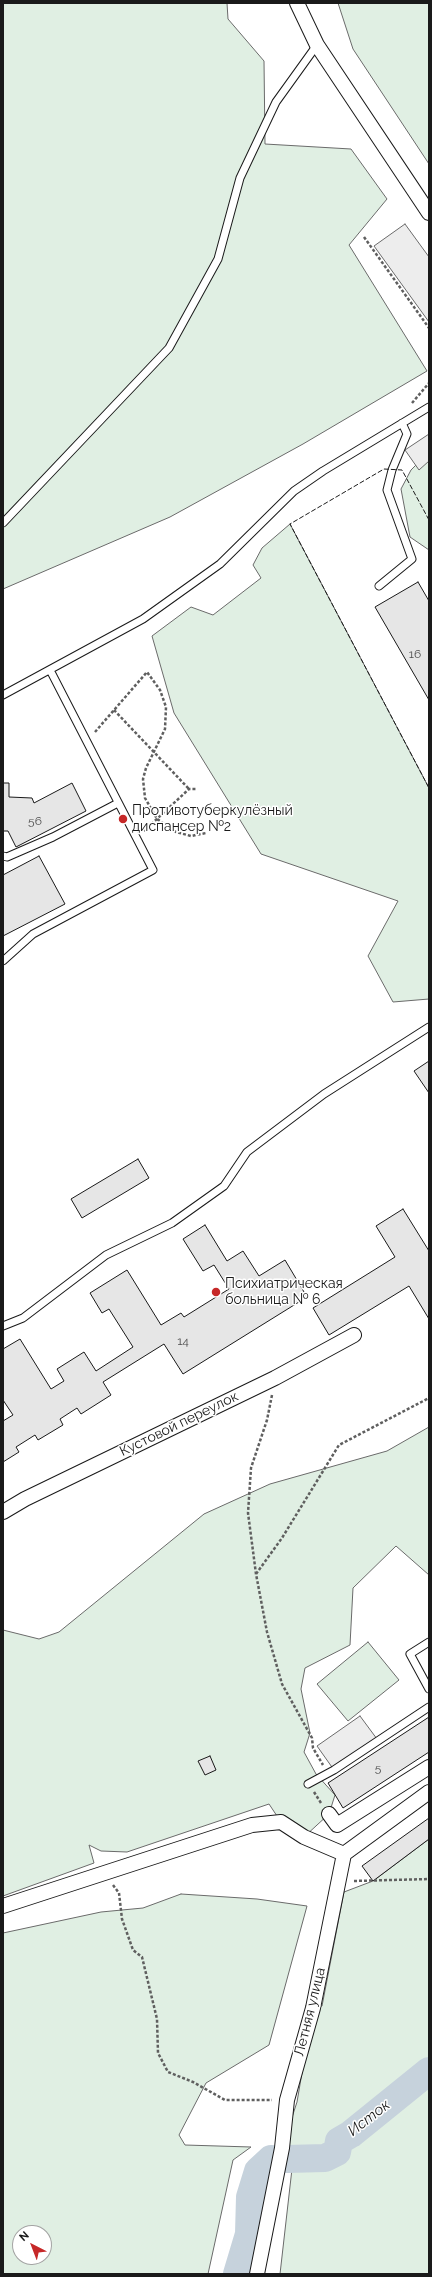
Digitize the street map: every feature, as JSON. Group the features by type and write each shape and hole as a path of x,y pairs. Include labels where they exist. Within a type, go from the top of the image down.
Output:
{"street":[{"path":"297,3 317,45 429,213"},
{"name":"Кустовой переулок","path":"3,1512 25,1499 275,1378 354,1335"},
{"path":"329,1814 337,1825 429,1766"},
{"path":"3,1906 102,1872 252,1825 281,1822 304,1837 344,1854 429,1792"},
{"name":"Летняя улица","path":"257,2274 282,2148 287,2100 312,2008 344,1854"}],"lane":[{"path":"3,524 169,348 218,259 240,178 276,102 317,45"},
{"path":"3,695 143,619 220,564 294,491 323,471 429,407"},
{"path":"379,586 412,559 387,490 392,470 407,434 402,423"},
{"path":"3,961 33,934 153,870 50,670"},
{"path":"3,856 7,857 53,837 118,803"},
{"path":"3,1326 23,1318 106,1255 172,1223 224,1186 247,1152 324,1094 429,1027"},
{"path":"429,1642 410,1654 429,1689"},
{"path":"308,1784 429,1707"}],"path":[{"path":"364,237 429,328"},
{"path":"87,742 147,672 160,690 166,707 165,730 146,768 143,788 149,808 157,819 176,832 191,836 206,833"},
{"path":"114,710 189,789"},
{"path":"137,839 189,789 197,788"},
{"path":"275,1378 267,1420 251,1468 248,1513 256,1574 267,1632 282,1684 312,1738 313,1748 327,1773"},
{"path":"256,1574 282,1538 338,1445 429,1398"},
{"path":"308,1784 329,1814"},
{"path":"102,1872 119,1893 122,1918 133,1950 142,1958 157,2019 158,2053 168,2072 193,2082 224,2100 287,2100"},
{"path":"338,1881 429,1879"}],"green space":[{"path":"3,3 227,3 228,19 264,61 265,144 351,149 387,199 349,245 427,371 303,444 170,517 3,589"},
{"path":"338,3 429,3 429,164 353,49"},
{"path":"429,452 429,550 410,537 401,489 411,470"},
{"path":"290,524 429,788 429,999 393,1002 368,956 398,901 261,854 174,713 152,636 191,607 213,615 261,578 253,565 262,548"},
{"path":"429,1427 429,1575 396,1546 353,1588 350,1645 305,1668 301,1689 310,1733 304,1752 316,1774 335,1795 329,1814 304,1837 281,1822 269,1804 127,1852 101,1851 89,1845 94,1863 3,1896 3,1630 39,1639 59,1632 204,1514 270,1484 387,1451"},
{"path":"368,1642 399,1680 348,1721 317,1684"},
{"path":"429,1839 429,2274 280,2274 293,2160 287,2159 282,2148 297,2102 313,2008 322,2006 344,1892 373,1881"},
{"path":"181,1894 257,1899 307,1906 269,2045 206,2083 179,2135 185,2145 251,2147 233,2160 208,2274 3,2274 3,1933 101,1912 143,1908"}],"shaded area":[{"path":"405,224 429,257 429,322 374,246"},
{"path":"429,434 429,461 419,470 405,450"},
{"path":"360,1716 377,1739 334,1770 317,1746"}],"building":[{"path":"418,582 429,601 429,700 375,607"},
{"path":"3,783 9,783 9,797 32,798 34,803 72,783 86,811 16,847 8,831 3,831"},
{"path":"39,856 65,904 3,936 3,875"},
{"path":"429,1061 429,1093 414,1071"},
{"path":"138,1159 149,1178 82,1218 71,1199"},
{"path":"403,1209 429,1251 429,1319 409,1286 329,1335 313,1308 395,1257 376,1226"},
{"path":"205,1225 227,1261 243,1251 259,1276 285,1260 307,1297 183,1374 164,1344 103,1382 111,1395 81,1414 77,1408 60,1419 63,1425 38,1440 35,1435 16,1447 19,1452 3,1462 3,1421 13,1415 3,1400 3,1349 20,1339 51,1389 64,1381 57,1369 84,1352 96,1371 133,1347 109,1309 102,1313 90,1293 127,1270 161,1325 181,1313 184,1317 229,1289 214,1265 203,1271 183,1239"},
{"path":"429,1717 429,1752 343,1808 328,1783"},
{"path":"210,1756 216,1770 205,1775 198,1761"},
{"path":"429,1818 429,1839 373,1881 362,1866"}],"waterway":[{"name":"Исток","path":"287,2159 325,2158 337,2152 339,2141 351,2134 429,2071"},
{"name":"Исток","path":"237,2274 249,2234 250,2197 258,2171 271,2159"}],"fence":[{"path":"429,520 402,470 384,469 290,524 429,788"}],"place":[{"name":"Противотуберкулёзный диспансер №2","path":"123,819"},
{"name":"Психиатрическая больница № 6","path":"216,1292"}]}
